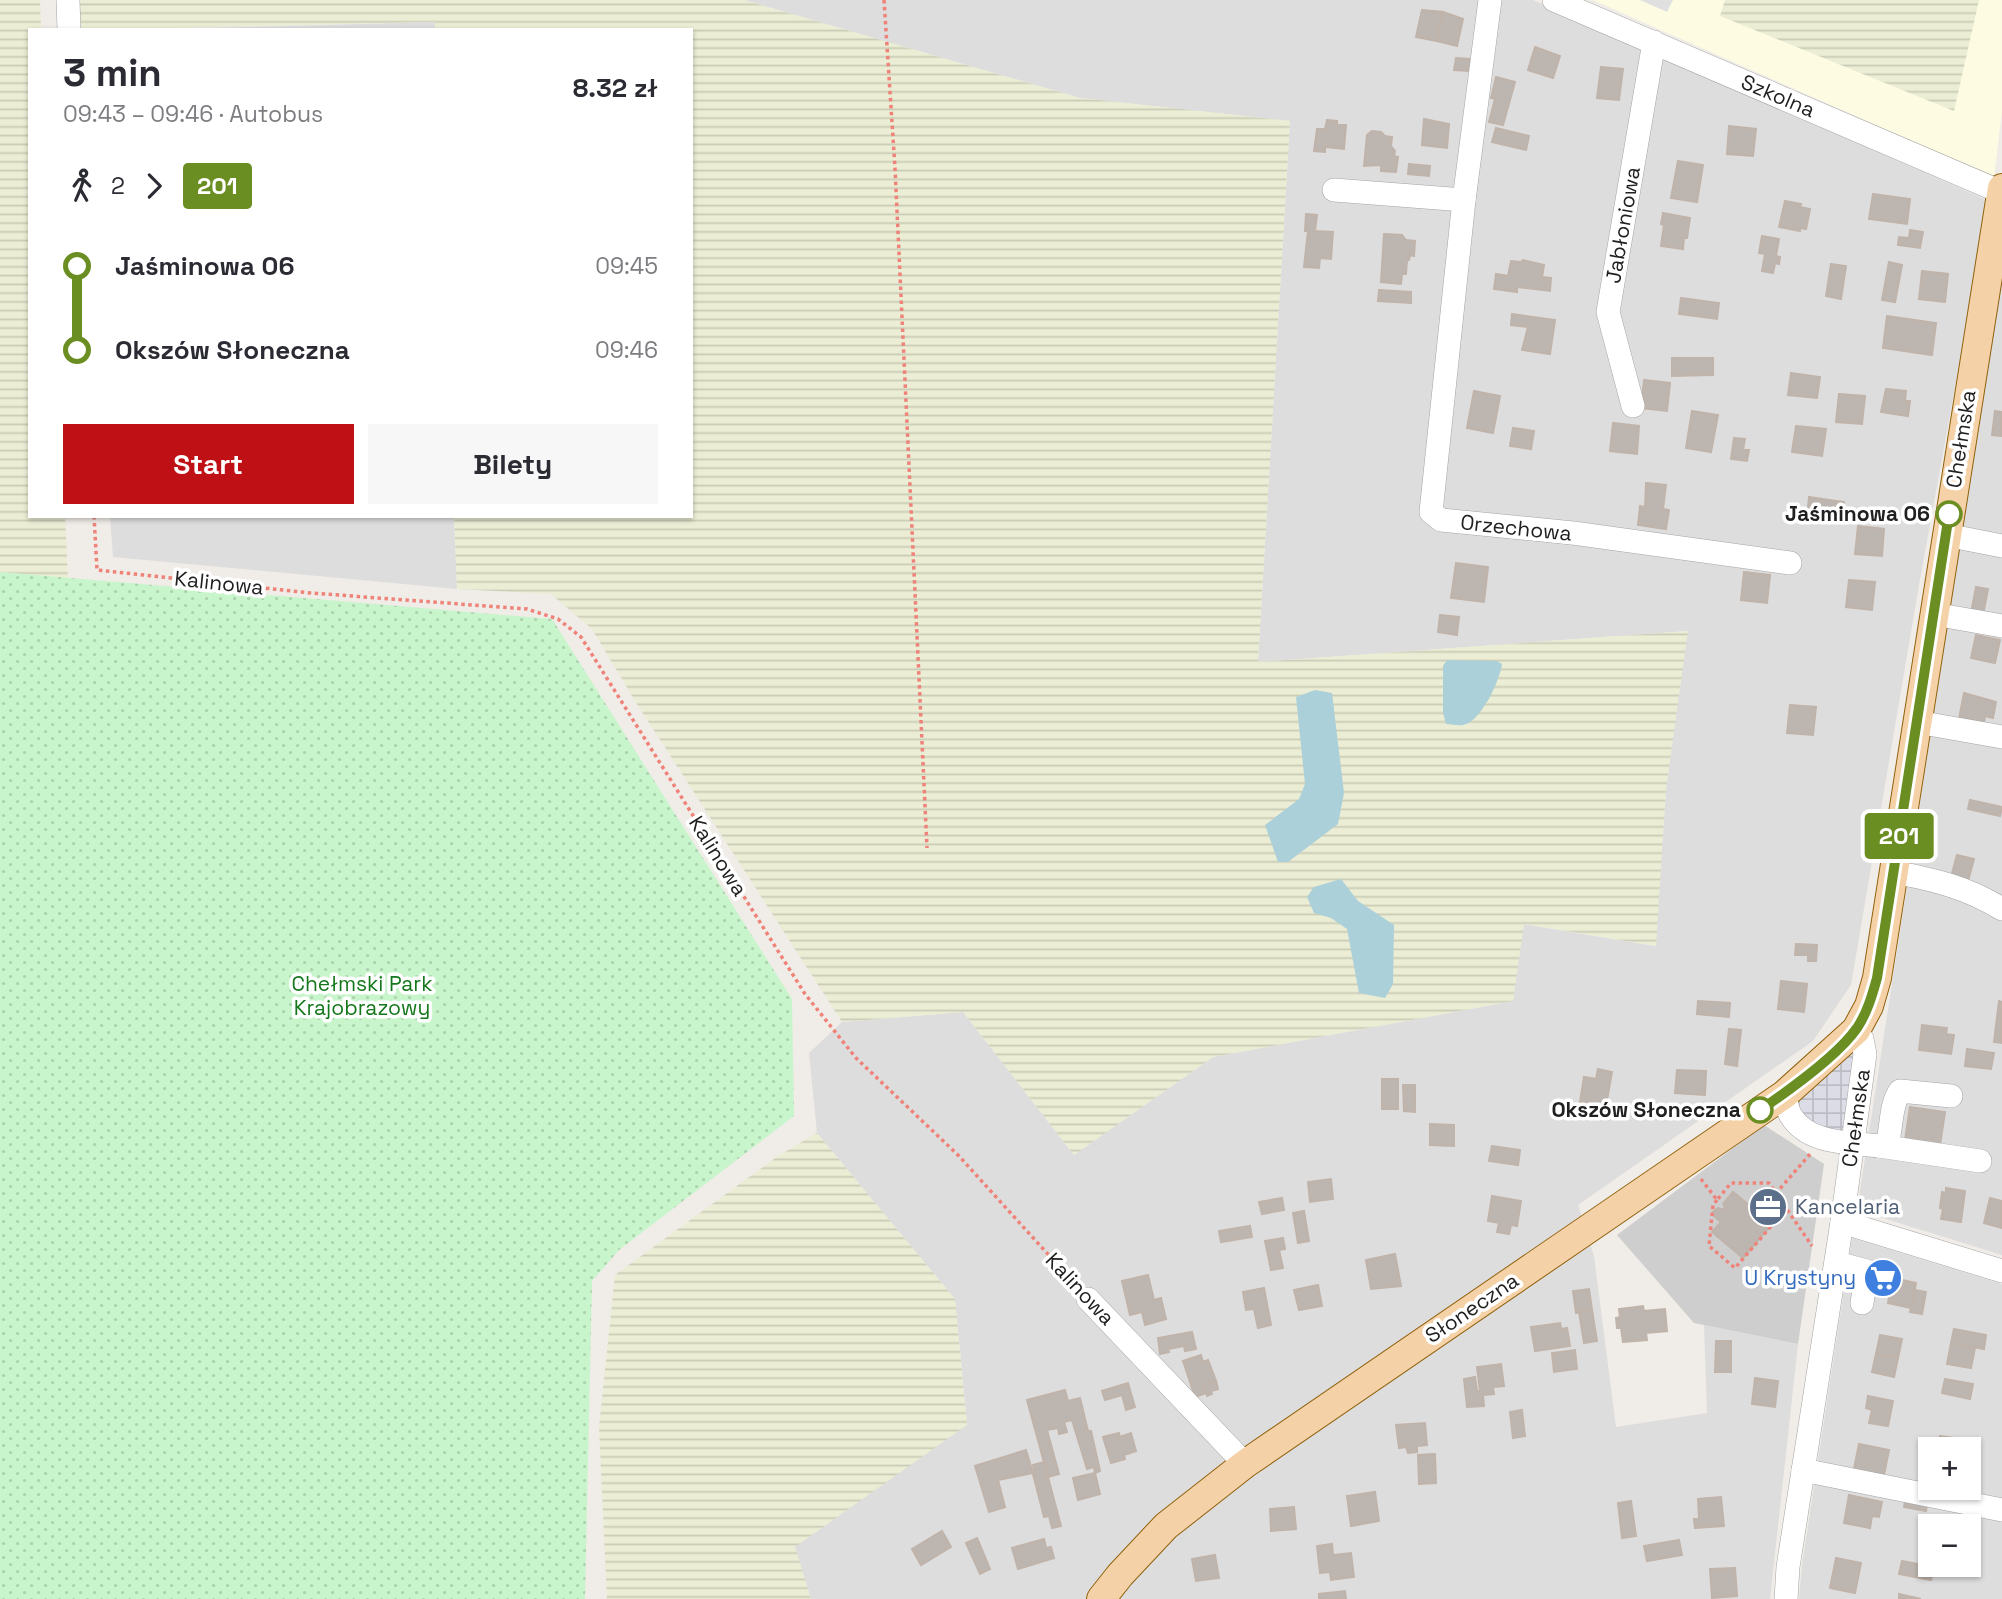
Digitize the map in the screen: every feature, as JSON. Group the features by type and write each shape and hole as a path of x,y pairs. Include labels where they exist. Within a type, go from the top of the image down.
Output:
{"main road":[{"name":"Chełmska","path":"1856,1030 1869,1006 1877,978 2002,190"},
{"name":"Słoneczna","path":"1101,1599 1166,1526 1245,1464 1784,1094 1856,1030"}],"street":[{"path":"68,0 69,28"},
{"name":"Orzechowa","path":"1490,0 1464,200 1431,512 1441,520 1573,533 1790,563"},
{"name":"Szkolna","path":"1554,0 2002,190"},
{"name":"Jabłoniowa","path":"1633,406 1608,312 1654,42"},
{"path":"1334,190 1464,200"},
{"path":"1946,535 2002,546"},
{"path":"1934,614 2002,626"},
{"path":"1917,722 2002,737"},
{"path":"1894,872 1946,882 1966,889 2002,909"},
{"name":"Chełmska","path":"1786,1599 1788,1567 1836,1263 1865,1054 1856,1030"},
{"path":"1879,1146 1887,1144 1896,1097 1900,1091 1951,1096"},
{"path":"1784,1094 1790,1115 1808,1132 1831,1141 1980,1161"},
{"path":"1842,1222 2002,1270"},
{"path":"1836,1263 1867,1271 1862,1303"},
{"name":"Kalinowa","path":"1088,1299 1245,1464"},
{"path":"1803,1470 2002,1510"}],"path":[{"path":"884,0 895,168 927,848"},
{"name":"Kalinowa","path":"94,518 97,570 311,593 527,609 558,620 581,636 805,994 856,1058 958,1155 1088,1299"},
{"path":"1771,1199 1812,1152"},
{"path":"1698,1175 1717,1200"},
{"path":"1780,1216 1735,1268 1710,1246 1713,1205 1731,1184 1769,1183 1812,1246"}],"shaded area":[{"path":"0,0 40,0 41,28 28,28 28,518 65,518 68,579 0,572"},
{"path":"79,0 744,0 1080,98 1290,121 1258,662 1688,631 1666,789 1656,946 1524,924 1513,1001 1213,1057 1074,1155 963,1012 842,1022 635,701 592,629 551,594 457,589 454,518 693,518 693,28 435,28 435,22 81,28"},
{"path":"744,0 1533,0 1989,201 1919,585 1851,985 1813,1041 1578,1205 1594,1256 1616,1427 1707,1413 1704,1325 1798,1344 1770,1599 811,1599 794,1547 967,1424 955,1299 817,1133 809,1053 842,1022 963,1012 1074,1155 1213,1057 1513,1001 1523,924 1655,946 1666,789 1687,631 1258,662 1290,121 1080,98"},
{"path":"1593,0 2002,0 2002,111 1994,177"},
{"path":"1640,0 1673,0 1667,12"},
{"path":"1725,0 1979,0 1954,111 1720,16"},
{"path":"435,22 435,28 214,28"},
{"path":"2002,272 2002,1255 1857,1210"},
{"path":"110,518 454,518 457,589 113,557"},
{"path":"1856,1030 1852,1142 1808,1132 1785,1094"},
{"path":"1764,1125 1824,1164 1798,1344 1694,1323 1617,1235"},
{"path":"817,1133 955,1299 967,1425 795,1547 811,1599 607,1599 599,1427 615,1275 778,1156"},
{"path":"1852,1238 2002,1284 2002,1599 1799,1599"}],"green space":[{"name":"Chełmski Park Krajobrazowy","path":"0,572 552,619 792,999 794,1116 619,1250 592,1281 585,1599 0,1599"}],"water":[{"path":"1447,660 1497,661 1502,664 1494,690 1483,709 1463,725 1446,724 1443,713 1443,666"},
{"path":"1315,690 1332,693 1344,793 1338,824 1288,862 1278,862 1265,825 1299,799 1305,784 1296,697"},
{"path":"1341,879 1358,901 1394,925 1393,984 1385,998 1359,993 1347,929 1331,918 1314,913 1307,897 1314,887"}],"building":[{"path":"1422,10 1443,12 1437,41 1416,37"},
{"path":"1443,12 1463,19 1457,46 1437,41"},
{"path":"1535,47 1560,56 1553,78 1528,70"},
{"path":"1456,58 1471,59 1469,71 1454,70"},
{"path":"1601,67 1623,69 1619,100 1597,98"},
{"path":"1496,77 1515,82 1503,125 1489,122 1495,99 1491,98"},
{"path":"1424,119 1449,124 1447,148 1422,145"},
{"path":"1327,120 1337,121 1337,125 1346,125 1344,149 1325,147 1325,152 1314,151 1317,129 1325,129"},
{"path":"1729,126 1756,129 1753,156 1727,154"},
{"path":"1496,128 1529,136 1526,150 1492,142"},
{"path":"1372,131 1392,137 1394,156 1398,157 1396,172 1381,171 1381,165 1364,166 1367,135"},
{"path":"1678,161 1703,165 1697,202 1671,198"},
{"path":"1409,164 1430,166 1429,176 1408,174"},
{"path":"1873,194 1910,199 1907,224 1869,219"},
{"path":"1785,201 1810,209 1806,229 1800,228 1800,231 1779,227"},
{"path":"1663,213 1690,218 1683,249 1661,246"},
{"path":"1306,214 1317,215 1315,231 1333,232 1331,259 1320,258 1319,268 1304,267 1308,231 1305,231"},
{"path":"1910,230 1923,232 1920,248 1898,245 1899,237 1909,238"},
{"path":"1384,234 1402,235 1406,240 1415,241 1414,256 1410,255 1407,260 1406,274 1402,274 1401,284 1381,282"},
{"path":"1762,236 1779,239 1776,256 1780,257 1779,264 1775,263 1773,273 1762,271 1765,254 1759,253"},
{"path":"1523,260 1544,265 1542,277 1551,278 1550,291 1517,287 1517,292 1494,289 1496,274 1508,276 1511,261"},
{"path":"1889,262 1902,265 1895,302 1882,300"},
{"path":"1831,264 1846,266 1841,299 1826,296"},
{"path":"1922,271 1948,274 1945,302 1919,299"},
{"path":"1379,290 1411,292 1411,303 1378,301"},
{"path":"1681,298 1719,303 1717,319 1679,314"},
{"path":"1512,314 1555,320 1550,354 1522,350 1528,327 1511,325"},
{"path":"1887,316 1936,323 1932,355 1883,348"},
{"path":"1672,358 1713,358 1713,375 1672,376"},
{"path":"1791,373 1820,377 1817,398 1788,395"},
{"path":"1644,380 1670,383 1667,411 1641,408"},
{"path":"1886,389 1906,391 1905,401 1910,401 1908,416 1881,412"},
{"path":"1474,391 1500,396 1493,433 1467,428"},
{"path":"1839,394 1865,396 1862,424 1836,422"},
{"path":"1692,411 1718,415 1711,452 1686,448"},
{"path":"1995,411 2002,412 2002,436 1992,435"},
{"path":"1613,423 1639,426 1637,454 1610,451"},
{"path":"1796,426 1826,429 1822,456 1792,452"},
{"path":"1513,428 1534,431 1531,449 1510,446"},
{"path":"1734,438 1745,439 1743,450 1749,450 1747,461 1731,459"},
{"path":"1646,483 1666,485 1663,509 1669,510 1666,529 1638,525 1640,506 1645,507"},
{"path":"1809,497 1844,502 1843,513 1808,508"},
{"path":"1858,526 1884,529 1882,556 1855,554"},
{"path":"1456,563 1488,567 1484,602 1451,598"},
{"path":"1744,572 1770,575 1767,603 1741,600"},
{"path":"1849,580 1875,582 1872,610 1846,607"},
{"path":"1976,587 1988,589 1983,615 1971,613"},
{"path":"1440,615 1459,617 1457,635 1438,632"},
{"path":"1976,635 2000,640 1995,663 1971,658"},
{"path":"1964,693 1996,702 1993,718 1985,716 1984,724 1959,719"},
{"path":"1790,705 1816,707 1813,735 1787,733"},
{"path":"1970,800 2002,807 2000,816 1968,809"},
{"path":"1957,855 1974,859 1968,881 1951,877"},
{"path":"1796,944 1817,945 1816,961 1808,961 1808,955 1795,955"},
{"path":"1781,981 1807,984 1804,1012 1778,1009"},
{"path":"1698,1001 1730,1003 1729,1017 1697,1014"},
{"path":"1999,1001 2002,1002 2002,1043 1994,1042"},
{"path":"1922,1025 1947,1028 1946,1034 1954,1035 1951,1054 1919,1050"},
{"path":"1729,1029 1741,1030 1737,1066 1725,1064"},
{"path":"1967,1049 1994,1053 1991,1069 1965,1066"},
{"path":"1598,1069 1612,1072 1604,1117 1594,1115 1595,1104 1580,1102 1584,1077 1596,1079"},
{"path":"1677,1070 1706,1071 1705,1095 1675,1093"},
{"path":"1382,1079 1398,1079 1398,1109 1382,1109"},
{"path":"1403,1085 1415,1085 1415,1112 1404,1111"},
{"path":"1910,1107 1945,1112 1940,1145 1905,1140"},
{"path":"1430,1124 1454,1125 1454,1146 1430,1145"},
{"path":"1492,1146 1520,1150 1518,1165 1489,1161"},
{"path":"1331,1179 1333,1199 1310,1202 1308,1182"},
{"path":"1946,1188 1965,1191 1961,1222 1941,1219 1942,1192 1946,1193"},
{"path":"1762,1191 1781,1207 1774,1215 1777,1218 1743,1258 1712,1232 1721,1222 1713,1212 1718,1208 1723,1210 1723,1204 1733,1192 1749,1205"},
{"path":"1492,1196 1521,1201 1517,1226 1511,1225 1509,1234 1497,1232 1499,1223 1488,1221"},
{"path":"1282,1198 1284,1210 1262,1214 1259,1202"},
{"path":"1990,1198 2002,1201 2002,1228 1984,1223"},
{"path":"1304,1211 1309,1241 1298,1243 1293,1213"},
{"path":"1250,1226 1252,1237 1221,1242 1219,1231"},
{"path":"1283,1238 1285,1249 1279,1250 1283,1268 1271,1270 1265,1241"},
{"path":"1395,1254 1401,1286 1371,1289 1366,1260"},
{"path":"1876,1265 1895,1269 1890,1292 1872,1288"},
{"path":"1148,1275 1154,1300 1161,1298 1166,1319 1145,1325 1142,1312 1130,1315 1122,1281"},
{"path":"1893,1278 1916,1283 1911,1308 1888,1303"},
{"path":"1318,1285 1322,1306 1299,1310 1294,1290"},
{"path":"1264,1288 1271,1325 1258,1328 1254,1309 1246,1310 1243,1292"},
{"path":"1589,1289 1592,1310 1576,1313 1573,1291"},
{"path":"1915,1290 1926,1292 1922,1314 1910,1312"},
{"path":"1643,1306 1644,1311 1665,1309 1667,1331 1646,1333 1647,1340 1623,1342 1621,1328 1617,1328 1619,1309"},
{"path":"1592,1310 1597,1341 1584,1343 1579,1312"},
{"path":"1560,1323 1561,1329 1567,1328 1570,1346 1535,1351 1531,1327"},
{"path":"1954,1329 1986,1335 1984,1349 1951,1343"},
{"path":"1192,1332 1196,1349 1185,1351 1184,1346 1168,1349 1169,1352 1160,1354 1158,1338"},
{"path":"1880,1335 1902,1339 1898,1358 1876,1354"},
{"path":"1716,1341 1731,1341 1731,1372 1715,1372"},
{"path":"1951,1343 1975,1348 1971,1368 1947,1364"},
{"path":"1575,1350 1577,1369 1554,1372 1552,1353"},
{"path":"1876,1354 1898,1358 1894,1377 1872,1372"},
{"path":"1201,1355 1203,1362 1208,1360 1216,1381 1204,1385 1206,1393 1195,1397 1183,1361"},
{"path":"1501,1364 1504,1386 1493,1387 1494,1394 1483,1395 1484,1406 1467,1407 1464,1379 1475,1377 1477,1391 1480,1391 1477,1367"},
{"path":"1755,1378 1778,1381 1775,1407 1752,1404"},
{"path":"1945,1379 1973,1384 1970,1399 1942,1393"},
{"path":"1216,1381 1218,1389 1207,1396 1204,1385"},
{"path":"1128,1383 1135,1407 1126,1410 1122,1395 1105,1400 1102,1391"},
{"path":"1065,1390 1068,1401 1080,1398 1100,1471 1095,1473 1094,1467 1087,1469 1072,1420 1064,1422 1067,1432 1059,1434 1058,1428 1047,1430 1059,1474 1048,1477 1027,1400"},
{"path":"1868,1396 1893,1401 1888,1426 1869,1423 1872,1410 1866,1408"},
{"path":"1522,1410 1525,1436 1513,1438 1510,1412"},
{"path":"1425,1423 1427,1445 1417,1446 1417,1452 1408,1453 1406,1447 1399,1448 1396,1425"},
{"path":"1119,1433 1120,1437 1131,1433 1136,1451 1124,1455 1125,1459 1111,1463 1103,1437"},
{"path":"1859,1444 1889,1450 1884,1475 1854,1469"},
{"path":"1026,1450 1033,1473 998,1480 1005,1507 989,1512 975,1466"},
{"path":"1435,1454 1436,1483 1419,1484 1418,1455"},
{"path":"1044,1462 1061,1526 1052,1528 1049,1516 1044,1517 1033,1474 1033,1465"},
{"path":"1095,1473 1100,1494 1078,1500 1073,1478"},
{"path":"1375,1492 1379,1521 1351,1526 1347,1496"},
{"path":"1849,1495 1882,1502 1879,1517 1872,1516 1870,1528 1844,1523"},
{"path":"1906,1495 1918,1497 1918,1500 1928,1500 1926,1511 1904,1507"},
{"path":"1721,1497 1724,1526 1695,1528 1694,1519 1699,1519 1698,1499"},
{"path":"1631,1501 1636,1536 1622,1538 1618,1503"},
{"path":"1294,1507 1296,1529 1271,1531 1270,1509"},
{"path":"942,1531 951,1547 921,1565 912,1549"},
{"path":"977,1538 990,1569 980,1574 966,1543"},
{"path":"1044,1539 1046,1548 1051,1547 1054,1558 1018,1569 1012,1548"},
{"path":"1679,1540 1682,1555 1647,1561 1644,1546"},
{"path":"1332,1544 1333,1555 1351,1553 1354,1577 1331,1580 1330,1572 1320,1573 1317,1546"},
{"path":"1215,1555 1219,1578 1196,1581 1192,1559"},
{"path":"1836,1558 1861,1563 1855,1593 1830,1588"},
{"path":"1902,1561 1918,1564 1918,1577 1932,1577 1931,1580 1899,1574"},
{"path":"1735,1568 1737,1596 1712,1598 1710,1569"},
{"path":"1345,1591 1346,1599 1319,1599 1319,1594"},
{"path":"1899,1594 1921,1599 1899,1599"}],"bus line":[{"name":"201","path":"1760,1110 1784,1094 1837,1049 1856,1030 1869,1006 1877,978 1949,514"}],"place":[{"name":"Jaśminowa 06","path":"1949,514"},
{"name":"Okszów Słoneczna","path":"1760,1110"},
{"name":"Kancelaria","path":"1768,1207"},
{"name":"U Krystyny","path":"1883,1278"}]}
